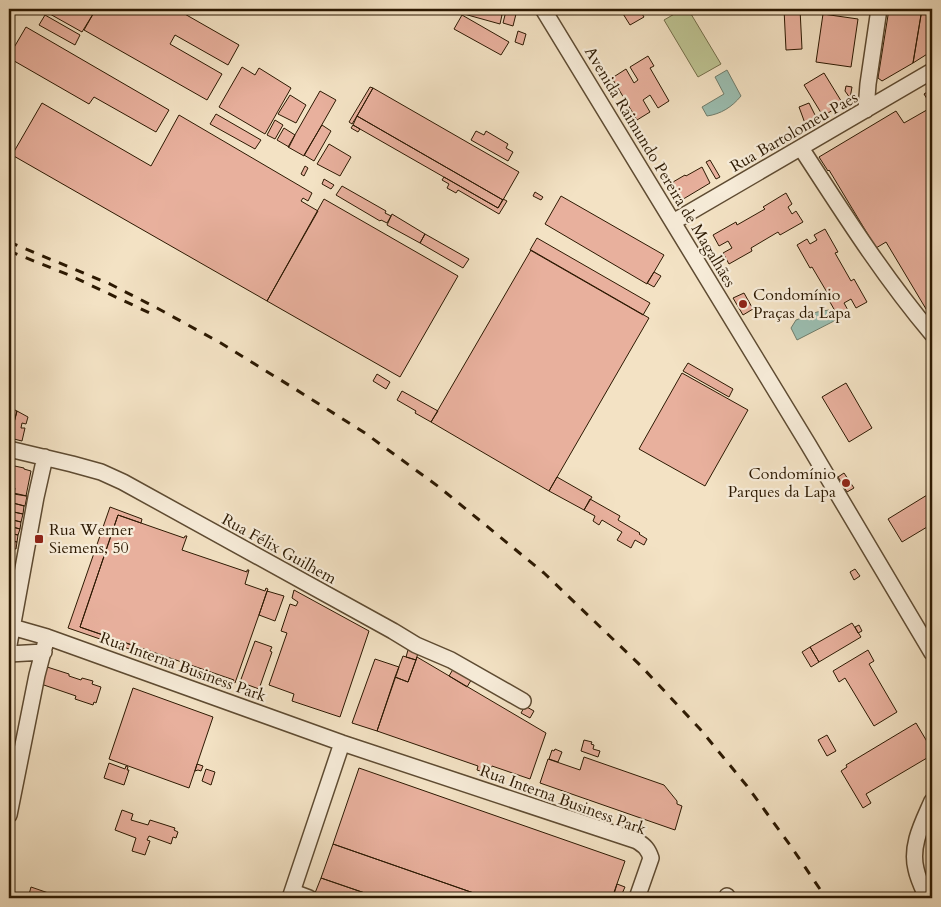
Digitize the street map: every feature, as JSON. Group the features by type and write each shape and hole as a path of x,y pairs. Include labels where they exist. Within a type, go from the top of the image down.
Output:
{"street":[{"name":"Avenida Raimundo Pereira de Magalhães","path":"543,9 808,444 932,653"},
{"path":"866,110 878,9"},
{"name":"Rua Bartolomeu Paes","path":"673,222 932,71"},
{"path":"801,148 884,273 932,334"},
{"name":"Rua Félix Guilhem","path":"9,449 101,472 124,482 416,645 451,660 523,701"},
{"path":"9,644 45,457"},
{"name":"Rua Interna Business Park","path":"12,627 46,645 637,841 646,846 651,858 637,898"},
{"path":"9,654 46,645 9,815"},
{"path":"309,898 292,895 342,743"},
{"path":"927,898 915,867 915,848 932,801"}],"green space":[{"path":"683,9 688,9 721,64 698,77 664,20"}],"shaded area":[{"path":"727,70 741,96 726,109 717,114 707,116 702,107 724,94 715,77"},
{"path":"829,310 836,320 797,340 791,328 796,320 817,312"}],"building":[{"path":"41,9 96,9 82,32"},
{"path":"96,9 176,9 239,45 228,65 175,35 170,44 222,74 207,100 84,30"},
{"path":"446,9 502,9 502,15 500,24"},
{"path":"620,9 639,9 644,17 630,25"},
{"path":"645,9 657,9 648,14"},
{"path":"784,9 800,9 802,49 786,50"},
{"path":"889,9 922,9 913,63 882,81 878,78"},
{"path":"922,9 932,10 932,51 913,63"},
{"path":"506,11 516,14 513,26 503,23"},
{"path":"823,14 858,19 851,67 816,62"},
{"path":"45,15 80,35 75,45 39,25"},
{"path":"462,15 509,42 501,55 454,29"},
{"path":"26,27 169,110 156,132 94,97 89,104 9,58"},
{"path":"518,31 526,34 523,45 515,42"},
{"path":"648,56 654,66 650,68 669,101 658,108 650,95 643,100 650,112 637,120 612,78 626,69 634,83 638,80 630,67"},
{"path":"242,67 255,75 259,68 291,88 265,134 219,107"},
{"path":"824,73 843,104 823,116 804,85"},
{"path":"846,86 852,87 850,98 845,91"},
{"path":"370,87 373,88 352,124 349,122"},
{"path":"373,88 519,172 503,200 357,116"},
{"path":"932,89 932,107 924,94"},
{"path":"320,91 336,100 304,156 288,147"},
{"path":"290,95 306,105 296,123 278,114"},
{"path":"42,103 151,166 179,115 312,193 308,201 303,198 301,201 318,211 267,301 12,155"},
{"path":"809,103 817,119 806,126 799,107"},
{"path":"932,107 932,319 886,242 876,248 829,170 819,157 896,111 904,123"},
{"path":"216,114 261,140 255,149 210,124"},
{"path":"357,116 503,200 498,208 353,125"},
{"path":"275,120 283,125 275,139 267,135"},
{"path":"322,125 331,131 314,161 304,155"},
{"path":"353,125 360,129 358,132 351,128"},
{"path":"284,128 295,135 289,147 277,140"},
{"path":"476,131 484,135 486,131 508,144 506,148 513,152 508,161 471,140"},
{"path":"329,144 351,157 340,176 317,164"},
{"path":"710,160 720,177 716,179 706,162"},
{"path":"305,166 308,168 304,176 301,174"},
{"path":"702,167 710,183 680,201 674,199 667,188 674,184 673,182"},
{"path":"444,177 498,208 503,199 507,201 499,214 458,190 456,193 447,188 449,184 442,180"},
{"path":"324,179 334,185 331,189 322,184"},
{"path":"342,186 386,211 385,213 391,216 387,223 380,221 336,195"},
{"path":"535,192 543,197 541,200 533,196"},
{"path":"786,193 792,204 788,207 792,214 796,211 803,222 780,235 778,232 751,248 752,251 729,264 723,253 732,248 728,241 719,246 713,235 736,222 737,225 765,209 763,207"},
{"path":"561,196 664,255 647,284 545,224"},
{"path":"324,199 458,276 400,377 267,301"},
{"path":"392,214 425,234 420,243 387,225"},
{"path":"825,229 838,252 835,253 851,281 854,279 867,302 856,308 851,299 844,303 849,312 839,318 826,295 828,294 797,245 807,239 810,244 817,240 814,235"},
{"path":"425,234 469,259 463,268 420,243"},
{"path":"537,238 650,303 643,315 530,250"},
{"path":"531,250 649,318 549,491 431,422"},
{"path":"654,272 661,276 654,287 647,283"},
{"name":"Condomínio Praças da Lapa","path":"744,293 753,309 743,315 733,298"},
{"path":"688,363 733,389 729,397 683,371"},
{"path":"682,373 748,410 705,486 639,449"},
{"path":"377,374 390,382 386,389 373,381"},
{"path":"846,383 872,428 849,442 822,397"},
{"path":"402,391 438,411 431,422 397,400"},
{"path":"9,407 17,411 10,438 9,438"},
{"path":"17,411 28,417 26,424 22,423 21,428 25,428 22,441 10,438"},
{"path":"10,465 31,471 26,496 14,494 15,488 9,487"},
{"name":"Condomínio Parques da Lapa","path":"844,473 854,488 847,492 838,477"},
{"path":"557,477 592,497 584,510 549,491"},
{"path":"9,492 27,496 25,506 9,502"},
{"path":"932,492 932,524 902,542 888,519"},
{"path":"590,499 620,516 618,520 640,533 647,539 644,545 635,540 631,548 617,540 622,532 602,520 599,525 593,521 595,516 584,510"},
{"path":"9,502 24,506 23,514 9,511"},
{"path":"110,507 142,519 141,523 118,515 80,627 137,647 135,651 68,628"},
{"path":"9,511 23,514 21,522 9,519"},
{"path":"118,515 184,538 187,536 182,550 247,572 249,570 245,584 265,591 266,588 268,589 235,683 233,682 234,680 80,627"},
{"path":"9,519 21,522 20,529 9,526"},
{"path":"9,526 20,529 18,535 9,533"},
{"path":"9,533 18,535 17,542 9,540"},
{"path":"9,540 17,542 16,549 9,548"},
{"path":"9,553 14,555 10,575 9,574"},
{"path":"855,569 860,576 854,580 850,572"},
{"path":"294,590 369,631 340,717 292,701 294,694 269,685 287,633 281,631 290,604 296,606 298,602 292,598"},
{"path":"267,591 284,596 275,621 259,615"},
{"path":"852,623 861,637 819,662 810,647"},
{"path":"859,625 862,631 858,633 855,627"},
{"path":"255,641 272,647 259,689 240,682"},
{"path":"810,647 819,662 811,667 802,652"},
{"path":"408,650 418,653 416,660 406,657"},
{"path":"868,650 874,661 869,664 897,712 874,726 845,678 839,682 833,671"},
{"path":"403,656 416,660 408,682 395,677"},
{"path":"417,657 546,733 530,779 492,766 489,774 477,770 478,766 377,731 395,677 408,682"},
{"path":"375,659 399,667 377,731 352,723"},
{"path":"44,666 81,680 82,678 93,681 92,684 101,687 96,703 94,702 93,705 75,699 76,696 38,683"},
{"path":"455,666 473,677 467,687 449,676"},
{"path":"133,688 213,717 189,788 109,759"},
{"path":"525,706 534,711 530,718 521,713"},
{"path":"916,723 932,750 932,755 866,794 871,803 863,808 841,771 847,767 846,765"},
{"path":"827,735 836,751 827,756 818,740"},
{"path":"584,740 592,742 591,744 594,745 593,749 600,751 598,757 581,751"},
{"path":"555,749 562,752 558,762 549,759 552,750 554,751"},
{"path":"584,757 664,785 677,801 677,804 682,806 675,830 540,783 548,759 580,770"},
{"path":"109,763 125,769 126,766 128,767 127,770 129,770 124,785 104,778"},
{"path":"197,764 203,766 201,771 195,771"},
{"path":"359,768 625,861 612,898 488,898 333,844"},
{"path":"206,769 215,772 211,785 202,781"},
{"path":"122,810 133,814 131,820 148,825 150,820 175,828 174,830 178,832 176,838 173,837 171,844 149,836 147,840 150,841 145,855 132,851 136,838 115,830"},
{"path":"333,844 488,898 379,898 321,878"},
{"path":"321,878 365,893 364,898 330,898 315,893"},
{"path":"617,884 625,887 621,896 614,894"},
{"path":"31,887 60,897 28,898"}],"railway":[{"path":"9,242 110,284 219,342 365,433 439,487 544,573 641,666 700,729 747,786 826,898"},
{"path":"9,251 69,275 154,315"}],"place":[{"name":"Condomínio Praças da Lapa","path":"743,304"},
{"name":"Condomínio Parques da Lapa","path":"846,483"},
{"name":"Rua Werner Siemens, 50","path":"39,539"}]}
